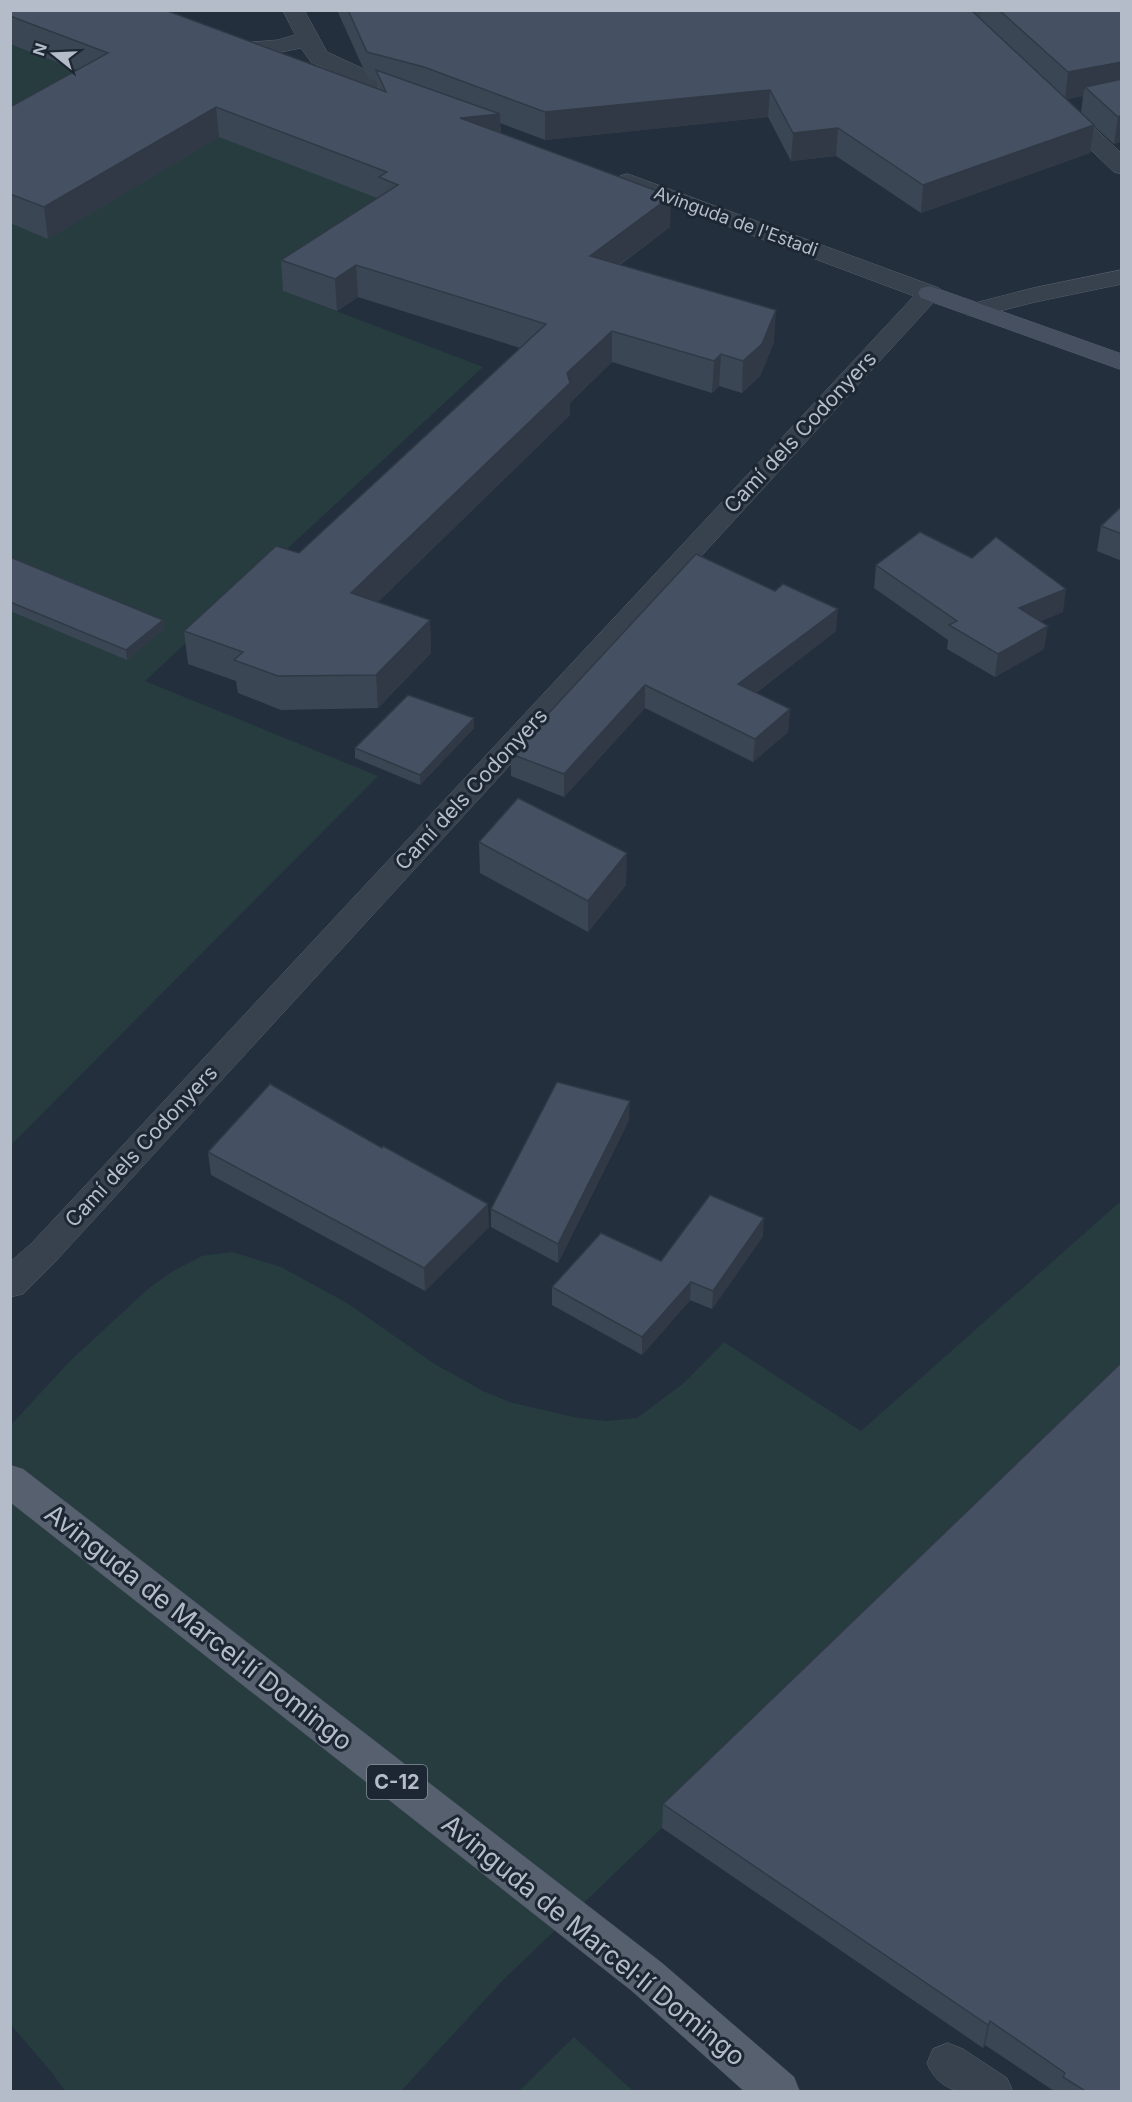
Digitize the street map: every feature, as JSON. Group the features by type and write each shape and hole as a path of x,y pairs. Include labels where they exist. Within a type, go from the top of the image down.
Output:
{"main road":[{"name":"Avinguda de Marcel·lí Domingo","path":"10,1480 647,1977 778,2091"}],"street":[{"path":"293,10 319,57 438,111"},
{"path":"962,20 994,10"},
{"path":"307,38 296,44 284,46 238,44 416,102"},
{"path":"1091,103 1053,102 1116,155"},
{"name":"Avinguda de l'Estadi","path":"603,172 1122,363"},
{"path":"976,310 1033,295 1122,277"},
{"name":"Camí dels Codonyers","path":"10,1284 43,1253 930,293"}],"lane":[{"path":"948,2063 992,2091"}],"green space":[{"path":"11,11 487,158 284,291 483,367 145,681 378,776 11,1145"},
{"path":"1121,1201 1121,1389 503,1980 401,2091 65,2091 11,2025 11,1425 69,1362 149,1288 173,1271 202,1256 232,1252 281,1267 347,1303 433,1363 483,1391 509,1402 578,1418 607,1421 637,1418 684,1383 724,1342 861,1431"},
{"path":"574,2037 633,2091 519,2091"}],"building":[{"path":"10,10 165,10 386,92 376,70 500,114 460,118 671,196 590,256 776,310 762,344 743,361 721,354 714,361 612,331 567,373 570,383 351,593 430,620 376,675 278,676 234,660 243,652 184,631 276,546 299,553 546,324 356,265 335,279 281,260 398,185 379,177 387,172 216,107 44,207 10,194 10,107 108,53 10,16"},
{"path":"348,10 971,10 1094,125 923,185 838,128 793,133 770,90 545,112 424,67 367,52"},
{"path":"999,10 1122,10 1122,62 1068,72"},
{"path":"1122,79 1122,115 1118,117 1085,87"},
{"path":"1122,506 1122,534 1101,526"},
{"path":"920,532 972,558 996,537 1066,589 1019,608 1048,626 998,654 949,625 957,621 876,565"},
{"path":"696,554 775,591 783,584 838,609 738,684 790,709 755,739 645,685 564,774 511,754"},
{"path":"10,557 163,620 126,650 10,602"},
{"path":"408,695 474,718 420,775 355,748"},
{"path":"518,798 627,853 588,901 479,842"},
{"path":"557,1082 630,1101 558,1244 491,1209"},
{"path":"270,1084 382,1148 383,1146 488,1204 424,1268 208,1152"},
{"path":"710,1195 764,1218 713,1291 691,1282 642,1337 552,1287 601,1233 661,1261"},
{"path":"1122,1362 1122,2091 1085,2091 1063,2077 1065,2073 990,2021 988,2025 663,1804"}]}
